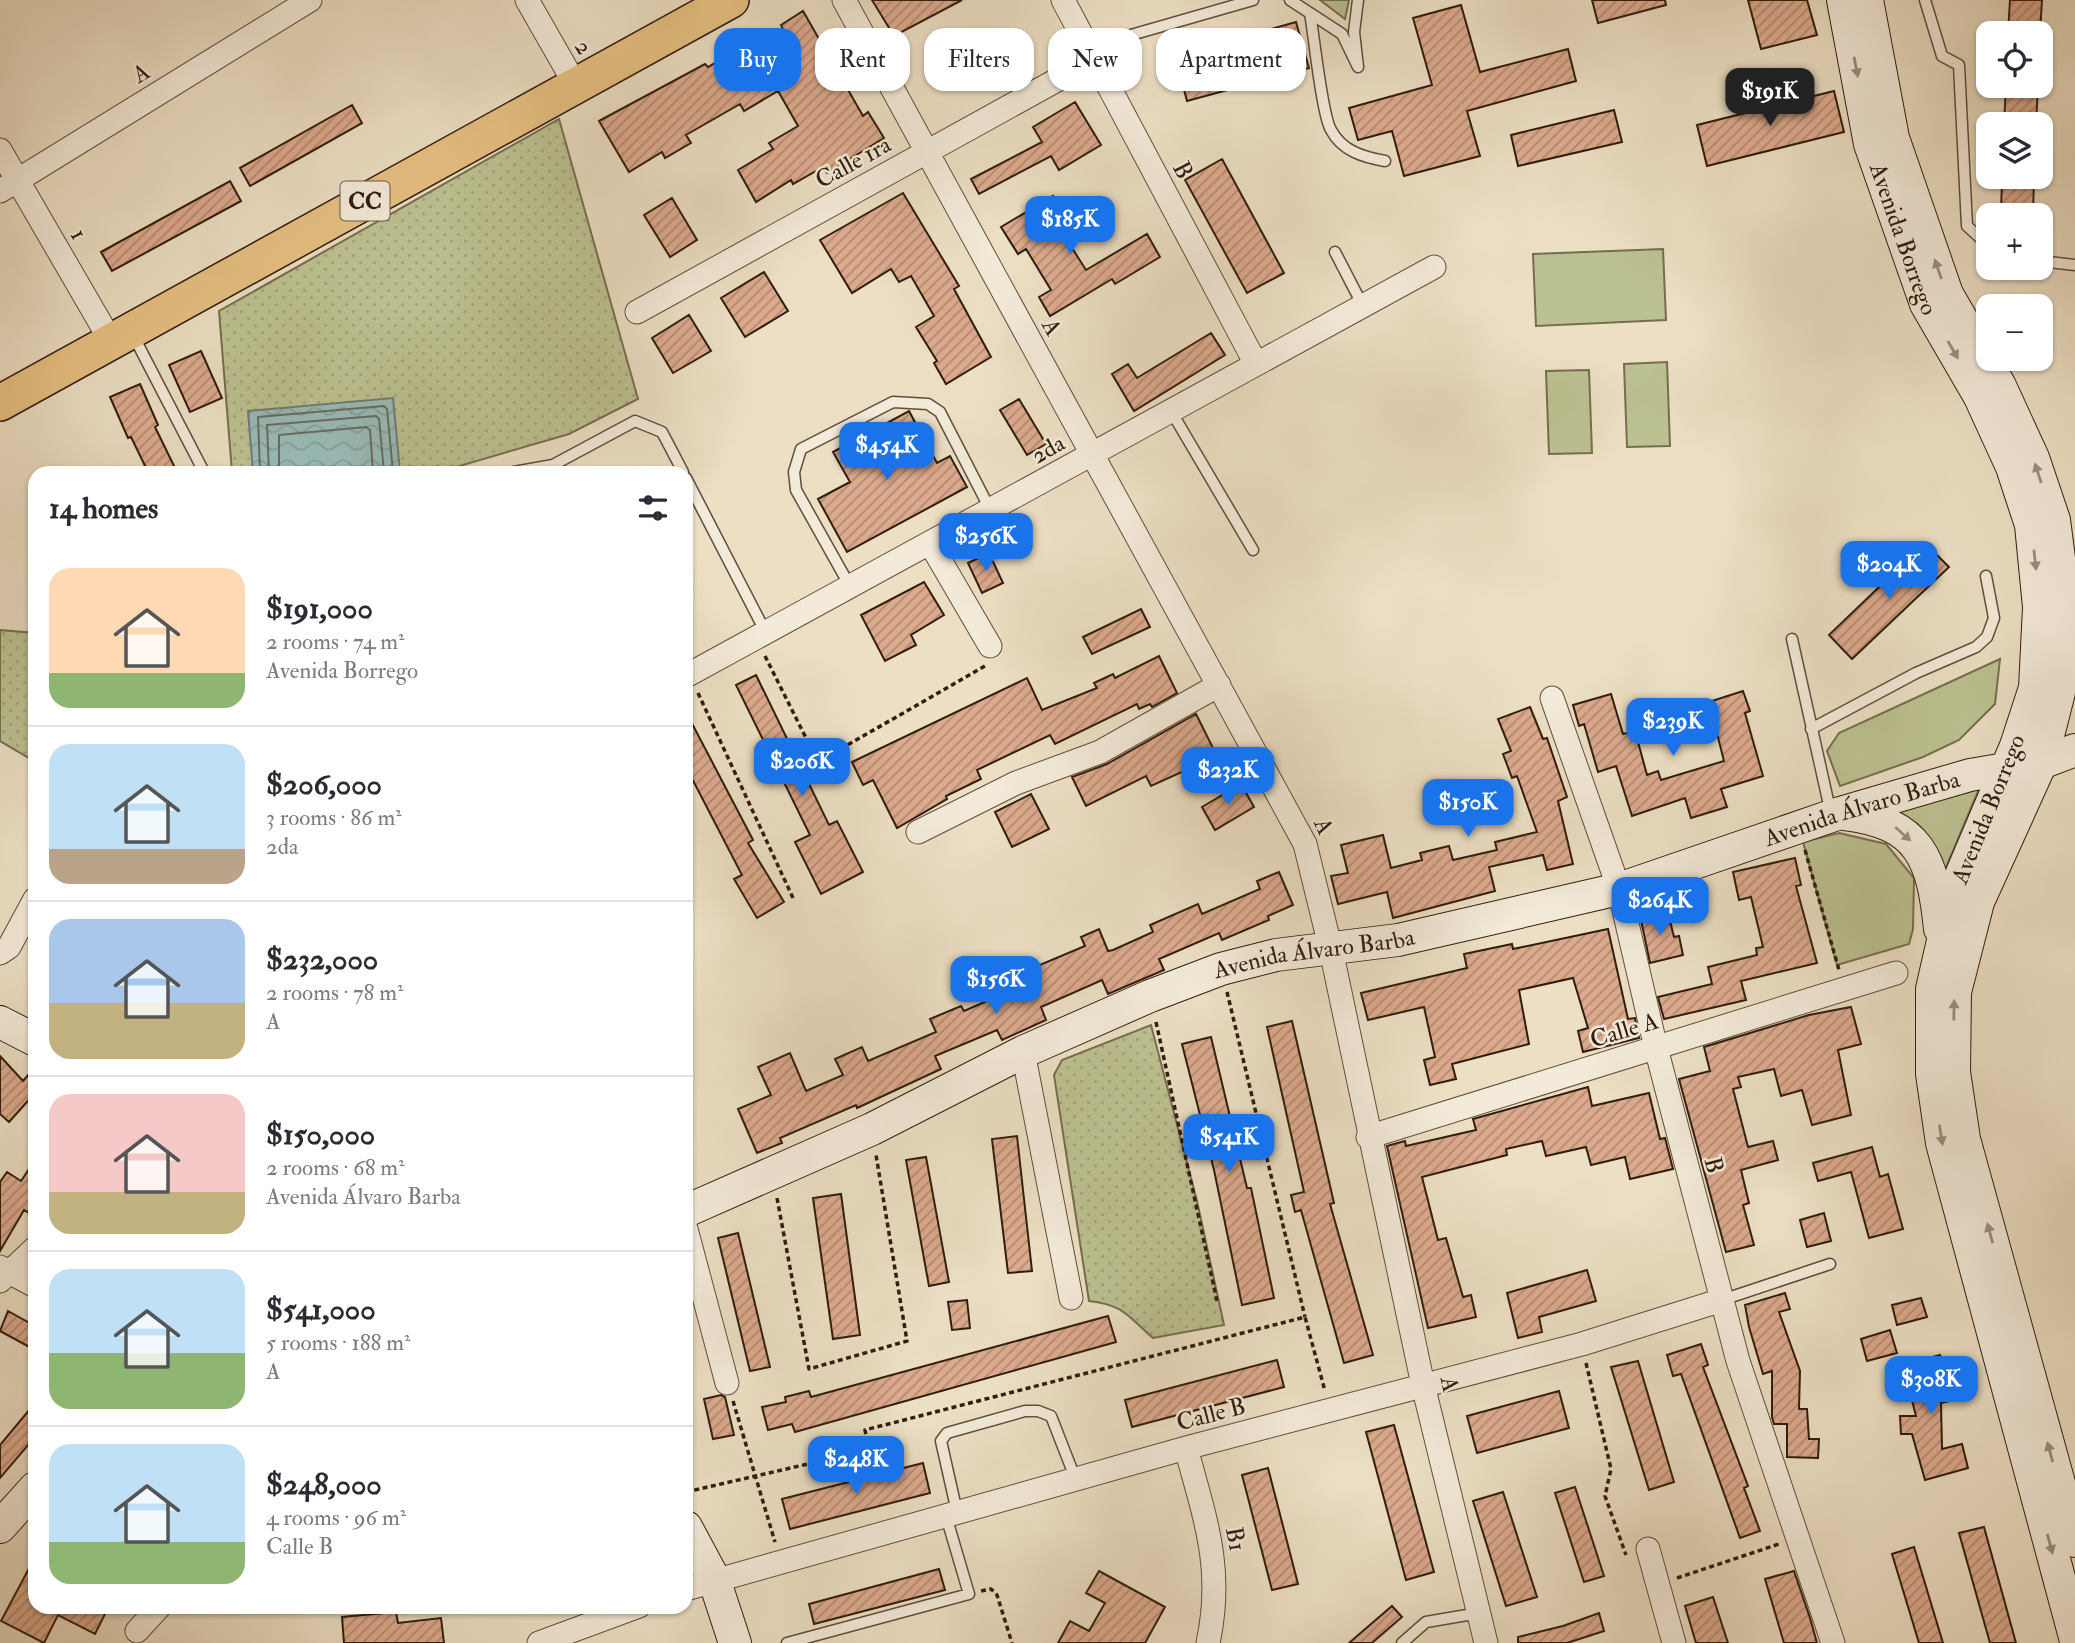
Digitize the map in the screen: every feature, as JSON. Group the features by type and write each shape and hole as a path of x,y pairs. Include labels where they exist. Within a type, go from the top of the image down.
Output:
{"main road":[{"name":"CC","path":"0,403 731,0"},
{"name":"Avenida Borrego","path":"1843,0 1870,144 1926,304 1980,397 2012,467 2031,525 2039,607 2035,688 2021,759 1978,902 1955,992 1954,1072 1964,1139 2075,1541"},
{"name":"Avenida Borrego","path":"1867,0 1892,138 1947,294 2000,386 2033,458 2054,520 2069,601 2059,692 2062,728 2021,759 1954,892 1932,989 1932,1074 1942,1143 2075,1637"},
{"name":"Avenida Álvaro Barba","path":"693,1208 872,1129 1023,1052 1150,996 1222,969 1276,955 1398,940 1619,889 1836,815 2021,759 2075,750"},
{"path":"1836,815 1877,818 1903,831 1927,863 1937,901 1942,947"},
{"path":"1,1024 28,1038"},
{"path":"0,1527 28,1496"},
{"path":"693,1556 700,1584 735,1643"}],"street":[{"name":"A","path":"9,185 310,0"},
{"name":"2","path":"527,0 575,84"},
{"name":"A","path":"844,0 1305,844 1331,950 1368,1137 1423,1385 1486,1643"},
{"name":"B","path":"1063,0 1078,28"},
{"name":"Calle 1ra","path":"637,312 1048,84"},
{"name":"B","path":"1111,91 1256,364"},
{"name":"1","path":"0,150 9,185 122,338"},
{"name":"2da","path":"693,673 1434,267"},
{"path":"930,543 990,646"},
{"path":"918,832 1016,783 1100,752 1219,685"},
{"name":"B","path":"1552,698 1619,889 1656,1048 1738,1361 1833,1643"},
{"path":"0,953 9,947 28,912"},
{"name":"Calle A","path":"1368,1137 1896,972"},
{"path":"1023,1052 1071,1298"},
{"path":"28,1253 3,1273 28,1283"},
{"path":"693,1255 727,1383"},
{"name":"Calle B","path":"700,1584 1186,1448 1582,1344 1722,1300"},
{"name":"B1","path":"1186,1448 1213,1548 1215,1610 1208,1643"},
{"path":"1648,1549 1674,1643"},
{"path":"137,1631 153,1614"},
{"path":"539,1643 617,1614"}],"lane":[{"path":"1142,32 1253,0"},
{"path":"1290,0 1342,34 1359,67 1354,32 1359,0"},
{"path":"1924,0 1942,56 1959,65 1967,226 1976,234"},
{"path":"1310,13 1329,129 1344,146 1361,157 1385,161"},
{"path":"1335,252 1363,306"},
{"path":"2053,262 2075,265"},
{"path":"122,338 200,466"},
{"path":"851,588 796,490 794,472 801,449 893,402 928,404 940,412 991,511"},
{"path":"1171,411 1253,550"},
{"path":"547,466 635,421 662,432 680,466"},
{"path":"693,493 761,635"},
{"path":"1811,729 1916,673 1976,647 1987,637 1994,618 1986,576"},
{"path":"1793,639 1811,729 1836,815"},
{"path":"1722,1300 1830,1264"},
{"path":"787,1643 969,1594 951,1513 941,1441 947,1433 1038,1410 1051,1416 1076,1480"},
{"path":"1402,1643 1426,1622 1479,1613"}],"path":[{"path":"761,635 818,762 994,661 990,646"},
{"path":"693,687 793,898"},
{"path":"1798,828 1844,989"},
{"path":"1222,969 1305,1317"},
{"path":"1150,996 1217,1301"},
{"path":"773,1172 809,1369 907,1341 872,1129"},
{"path":"1582,1344 1611,1469 1605,1496 1626,1555 1648,1549"},
{"path":"727,1383 780,1560"},
{"path":"1658,1584 1798,1538"},
{"path":"969,1594 991,1589 997,1595 1012,1643"}],"green space":[{"path":"1320,0 1349,0 1345,19"},
{"path":"559,119 638,399 569,434 460,466 232,466 219,311"},
{"path":"1663,249 1666,320 1536,326 1533,254"},
{"path":"1667,362 1670,446 1627,447 1624,364"},
{"path":"1589,370 1592,453 1549,454 1546,371"},
{"path":"0,630 28,632 28,757 0,741"},
{"path":"2000,659 1995,704 1959,740 1923,757 1840,786 1827,751 1839,733"},
{"path":"1979,789 1945,870 1930,841 1893,812"},
{"path":"1839,833 1886,844 1914,878 1913,929 1909,944 1837,965 1803,842"},
{"path":"1151,1025 1197,1201 1224,1325 1153,1338 1118,1309 1089,1301 1054,1075 1062,1060"}],"water":[{"path":"393,398 399,466 253,466 248,411"}],"building":[{"path":"872,0 962,0 909,28 889,28"},
{"path":"1592,0 1665,0 1666,5 1598,23"},
{"path":"1748,0 1807,0 1817,35 1761,49"},
{"path":"2010,0 2042,0 2041,21 2009,21"},
{"path":"1461,5 1480,72 1568,49 1576,81 1467,111 1480,156 1404,176 1392,131 1358,140 1349,108 1432,85 1413,18"},
{"path":"803,11 815,32 815,91 849,91 863,116 868,112 884,138 827,173 823,167 793,184 791,180 756,202 738,170 773,149 769,143 798,126 778,91 801,91 801,28 782,28 781,25"},
{"path":"1296,22 1298,28 1274,28"},
{"path":"714,63 714,91 778,91 744,111 740,104 686,135 691,143 665,158 662,152 629,172 599,121 705,64 708,67"},
{"path":"1184,91 1224,91 1187,101"},
{"path":"1834,91 1844,132 1707,166 1697,125"},
{"path":"2005,98 2037,98 2037,112 2005,112"},
{"path":"1075,102 1101,145 1059,170 1051,156 979,194 971,179 1042,142 1033,127"},
{"path":"352,105 362,123 250,186 240,168"},
{"path":"1614,110 1622,142 1518,166 1511,135"},
{"path":"1222,159 1284,273 1247,293 1185,180"},
{"path":"230,181 241,201 112,271 101,252"},
{"path":"2002,189 2034,189 2033,203 2001,203"},
{"path":"903,193 959,286 954,289 991,357 946,384 934,363 937,361 916,327 934,316 911,276 899,282 891,269 852,293 820,240"},
{"path":"1053,196 1069,224 1060,229 1086,270 1147,234 1160,257 1115,284 1112,279 1050,316 1039,297 1051,290 1026,249 1018,254 1001,227"},
{"path":"672,198 697,240 670,257 644,215"},
{"path":"764,272 788,311 745,337 721,298"},
{"path":"689,315 711,351 673,373 652,338"},
{"path":"1211,333 1225,355 1134,411 1112,374 1128,364 1137,378"},
{"path":"201,351 222,398 190,412 169,365"},
{"path":"140,384 158,425 155,427 174,466 145,466 131,437 128,438 110,397"},
{"path":"1019,399 1046,444 1027,455 1000,410"},
{"path":"909,411 937,463 950,456 967,487 847,552 818,499 850,482 833,452"},
{"path":"1925,543 1949,567 1852,659 1829,635"},
{"path":"989,553 1003,583 982,593 968,563"},
{"path":"924,582 944,615 911,635 916,645 885,661 861,615"},
{"path":"1141,609 1150,627 1092,654 1083,637"},
{"path":"1159,656 1177,693 1152,707 1150,704 1139,709 1137,704 1055,744 1050,735 977,770 981,779 946,796 947,799 897,828 873,780 863,785 852,762 1027,678 1042,710 1097,688 1094,683 1113,674 1115,678"},
{"path":"756,675 829,825 837,821 863,872 821,894 795,842 810,835 736,685"},
{"path":"1743,691 1750,711 1745,713 1763,776 1721,789 1727,807 1691,818 1685,798 1632,816 1616,766 1598,772 1584,724 1579,726 1573,705 1611,694 1623,734 1635,731 1647,775 1658,771 1661,780 1724,761 1709,702"},
{"path":"1530,707 1543,739 1547,738 1567,797 1558,801 1573,864 1547,870 1543,855 1489,867 1495,891 1393,918 1387,892 1338,904 1331,876 1348,873 1341,845 1383,835 1391,868 1422,860 1420,853 1449,846 1453,860 1497,850 1495,842 1537,832 1517,776 1512,778 1503,754 1511,751 1498,719"},
{"path":"1196,714 1217,756 1151,786 1146,776 1086,806 1072,777 1107,764"},
{"path":"693,725 753,840 748,843 784,902 757,918 734,879 742,875 693,780"},
{"path":"1241,784 1254,807 1215,830 1202,807"},
{"path":"1031,794 1049,829 1012,847 995,812"},
{"path":"1795,858 1801,885 1796,886 1817,963 1741,981 1746,1000 1664,1019 1658,997 1712,984 1708,967 1757,955 1756,948 1763,947 1751,897 1739,900 1733,872"},
{"path":"1279,872 1293,905 1268,916 1269,920 1222,940 1219,933 1159,959 1164,970 1108,994 1102,980 1041,1007 1046,1020 1002,1040 997,1030 935,1056 941,1069 857,1108 856,1105 780,1138 782,1143 757,1153 738,1109 771,1095 758,1067 790,1053 806,1091 843,1075 835,1059 862,1047 868,1061 936,1032 930,1019 961,1006 964,1011 1040,978 1035,967 1085,946 1081,937 1099,929 1108,951 1113,950 1153,932 1150,925 1198,904 1202,914 1260,889 1257,881"},
{"path":"1667,909 1674,937 1679,936 1683,955 1650,963 1640,915"},
{"path":"1608,929 1628,1019 1635,1018 1639,1038 1583,1052 1578,1031 1588,1028 1573,978 1519,990 1529,1044 1452,1064 1456,1079 1430,1085 1424,1060 1435,1057 1424,1007 1368,1020 1361,993 1467,968 1464,954 1512,944 1513,949"},
{"path":"1851,1007 1861,1044 1838,1050 1851,1115 1812,1125 1802,1090 1781,1096 1774,1069 1738,1077 1741,1087 1733,1089 1748,1147 1773,1141 1778,1160 1741,1170 1749,1203 1743,1205 1754,1245 1726,1252 1679,1079 1710,1071 1704,1047 1809,1015"},
{"path":"1292,1021 1334,1203 1330,1204 1373,1355 1344,1363 1301,1210 1295,1212 1291,1195 1304,1192 1267,1027"},
{"path":"1211,1037 1247,1188 1251,1188 1274,1298 1242,1305 1214,1170 1182,1044"},
{"path":"0,1056 23,1081 28,1075 28,1101 9,1122 0,1114"},
{"path":"1588,1087 1592,1106 1649,1093 1660,1139 1665,1138 1673,1169 1630,1179 1625,1157 1591,1165 1586,1147 1546,1156 1542,1141 1506,1149 1507,1155 1422,1177 1438,1240 1446,1238 1463,1297 1471,1295 1476,1317 1428,1328 1387,1146 1405,1141 1406,1146 1476,1130 1473,1119"},
{"path":"1017,1136 1032,1271 1008,1273 992,1139"},
{"path":"1872,1147 1880,1177 1888,1174 1903,1229 1869,1238 1851,1172 1818,1181 1813,1163"},
{"path":"926,1157 949,1282 929,1286 906,1160"},
{"path":"28,1170 28,1213 24,1210 0,1251 0,1182 7,1172 21,1181"},
{"path":"841,1194 860,1335 833,1339 813,1198"},
{"path":"1824,1213 1831,1241 1807,1247 1800,1220"},
{"path":"738,1233 770,1367 750,1371 718,1238"},
{"path":"1587,1270 1596,1301 1539,1317 1542,1332 1518,1338 1507,1293"},
{"path":"1785,1293 1790,1309 1779,1312 1800,1371 1799,1409 1807,1409 1809,1439 1819,1439 1818,1458 1787,1457 1787,1424 1774,1424 1772,1417 1772,1371 1763,1374 1749,1327 1745,1305"},
{"path":"1921,1298 1927,1317 1897,1325 1892,1305"},
{"path":"967,1300 970,1328 952,1330 948,1302"},
{"path":"8,1311 28,1322 28,1346 0,1331"},
{"path":"1108,1316 1116,1342 795,1432 792,1424 768,1430 762,1407 786,1402 785,1397 809,1391 811,1397"},
{"path":"1890,1330 1897,1353 1867,1361 1861,1339"},
{"path":"1701,1344 1708,1365 1703,1367 1748,1486 1744,1488 1760,1531 1740,1538 1681,1374 1673,1376 1667,1355"},
{"path":"1940,1355 1947,1379 1956,1377 1962,1398 1941,1403 1942,1449 1962,1444 1968,1468 1925,1480 1912,1434 1901,1434 1900,1416 1916,1416 1907,1381 1903,1382 1899,1366"},
{"path":"1277,1360 1284,1387 1132,1427 1125,1400"},
{"path":"1638,1361 1674,1482 1649,1490 1611,1367"},
{"path":"1559,1391 1569,1428 1477,1453 1467,1416"},
{"path":"721,1395 725,1397 734,1435 713,1439 704,1399"},
{"path":"28,1411 28,1445 0,1478 0,1445"},
{"path":"1394,1425 1434,1572 1406,1580 1366,1432"},
{"path":"923,1463 930,1493 790,1529 782,1499"},
{"path":"1268,1468 1298,1584 1272,1590 1242,1475"},
{"path":"1575,1487 1604,1576 1584,1582 1555,1493"},
{"path":"1503,1492 1537,1597 1506,1606 1473,1501"},
{"path":"1984,1527 2016,1643 1990,1643 1959,1533"},
{"path":"1914,1547 1943,1643 1919,1643 1892,1554"},
{"path":"939,1569 945,1590 814,1624 809,1604"},
{"path":"28,1570 28,1614 105,1614 95,1634 58,1615 44,1643 1,1621"},
{"path":"1099,1571 1165,1607 1145,1643 1058,1643 1070,1621 1089,1631 1105,1603 1086,1593"},
{"path":"1794,1571 1817,1643 1784,1643 1765,1579"},
{"path":"1713,1597 1728,1643 1696,1643 1685,1606"},
{"path":"1392,1606 1402,1617 1372,1643 1349,1643"},
{"path":"1599,1613 1604,1631 1567,1643 1518,1643 1518,1637 1563,1626"},
{"path":"396,1614 398,1623 441,1618 444,1643 344,1643 342,1617"}]}
